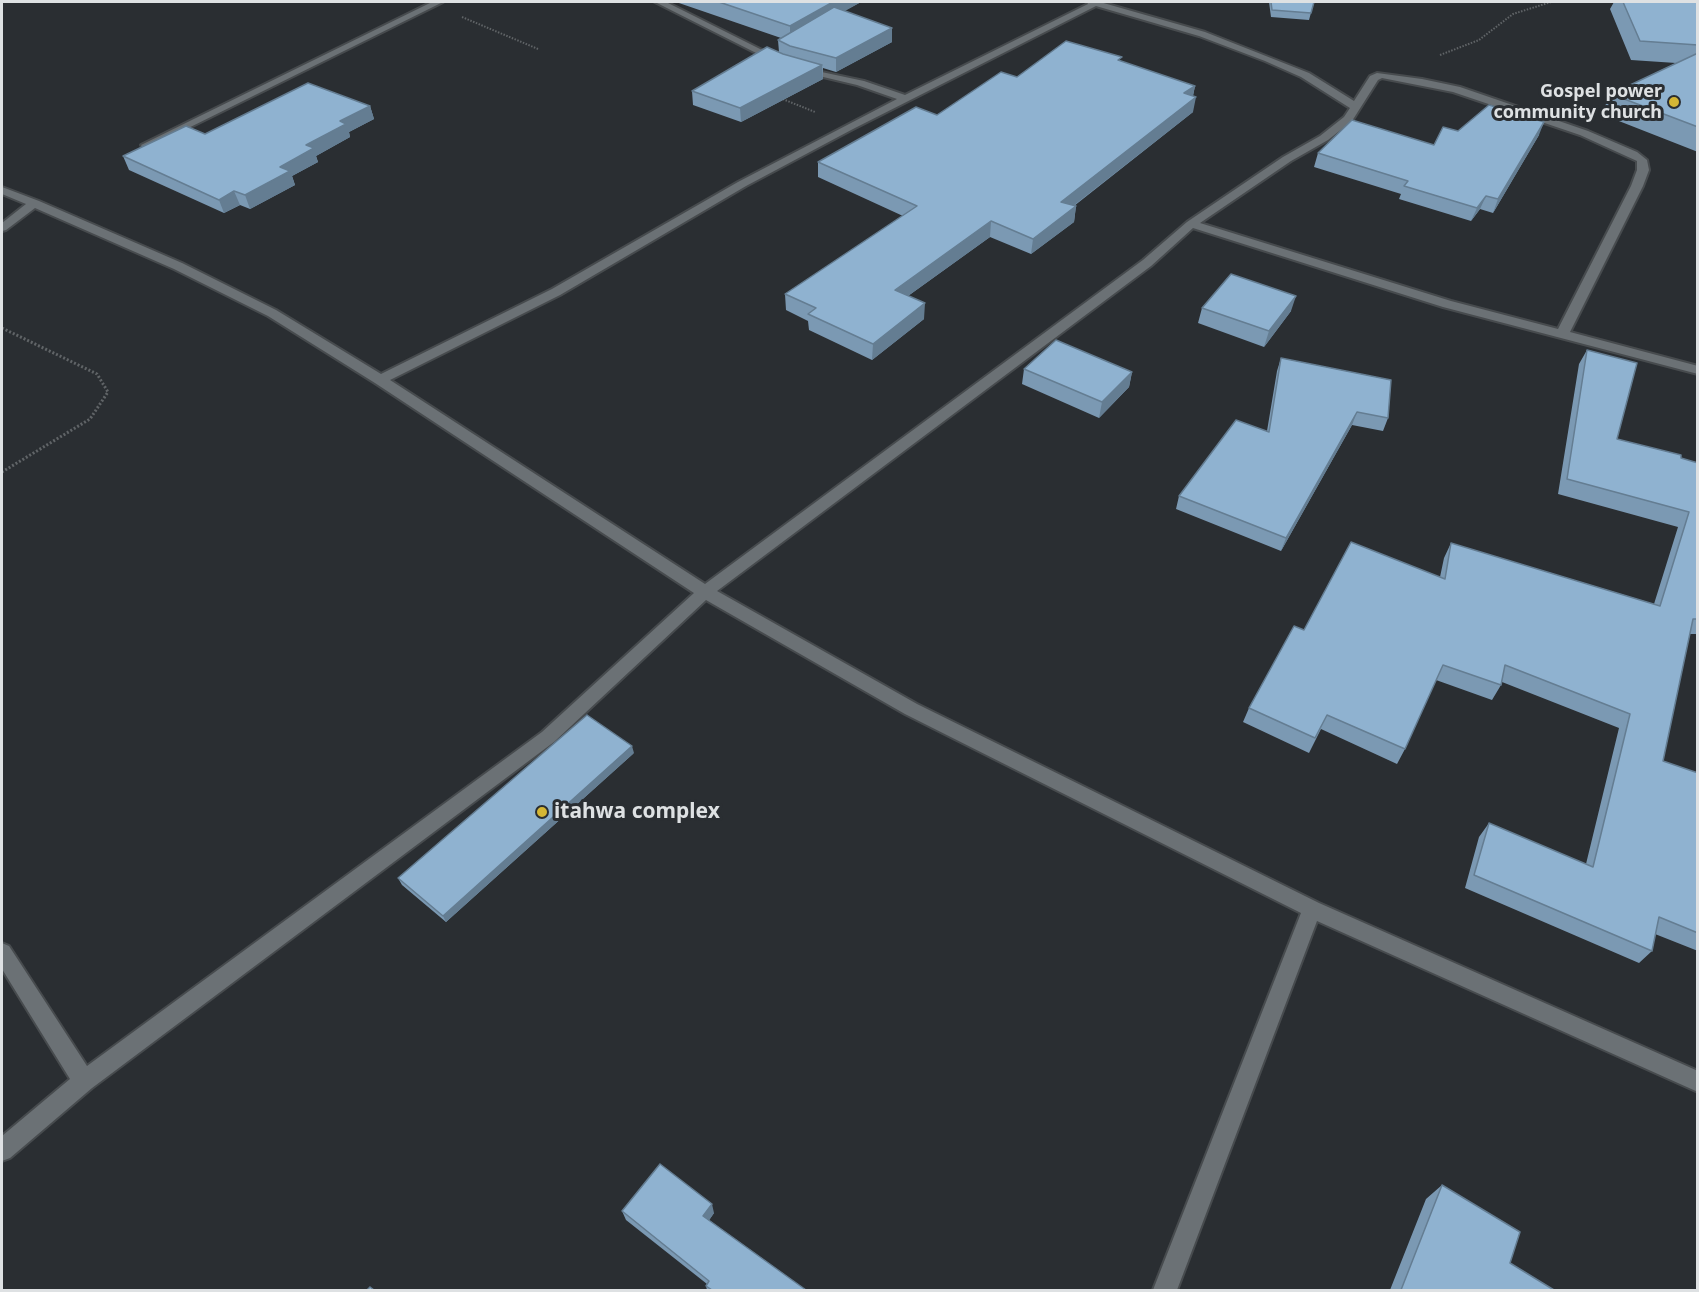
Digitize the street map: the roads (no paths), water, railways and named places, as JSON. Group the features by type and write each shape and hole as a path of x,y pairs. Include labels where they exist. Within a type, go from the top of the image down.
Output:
{"street":[{"path":"663,2 791,66 860,83 904,98"},
{"path":"380,380 556,292 721,195 904,98 1093,2 1202,34 1268,59 1305,75 1356,107"},
{"path":"147,145 435,3"},
{"path":"2,1150 84,1081 548,737 705,592 1148,263 1191,224 1287,159 1324,138 1348,119 1374,78 1382,75 1392,76 1456,89 1584,133 1642,160 1643,170 1637,186 1562,336"},
{"path":"2,190 178,266 272,313 380,380 705,592 911,709 1312,909 1698,1082"},
{"path":"2,228 35,203"},
{"path":"1191,224 1447,304 1698,370"},
{"path":"1165,1290 1312,909"},
{"path":"2,952 84,1081"}],"place":[{"name":"Gospel power community church","path":"1674,102"},
{"name":"itahwa complex","path":"542,812"}]}
